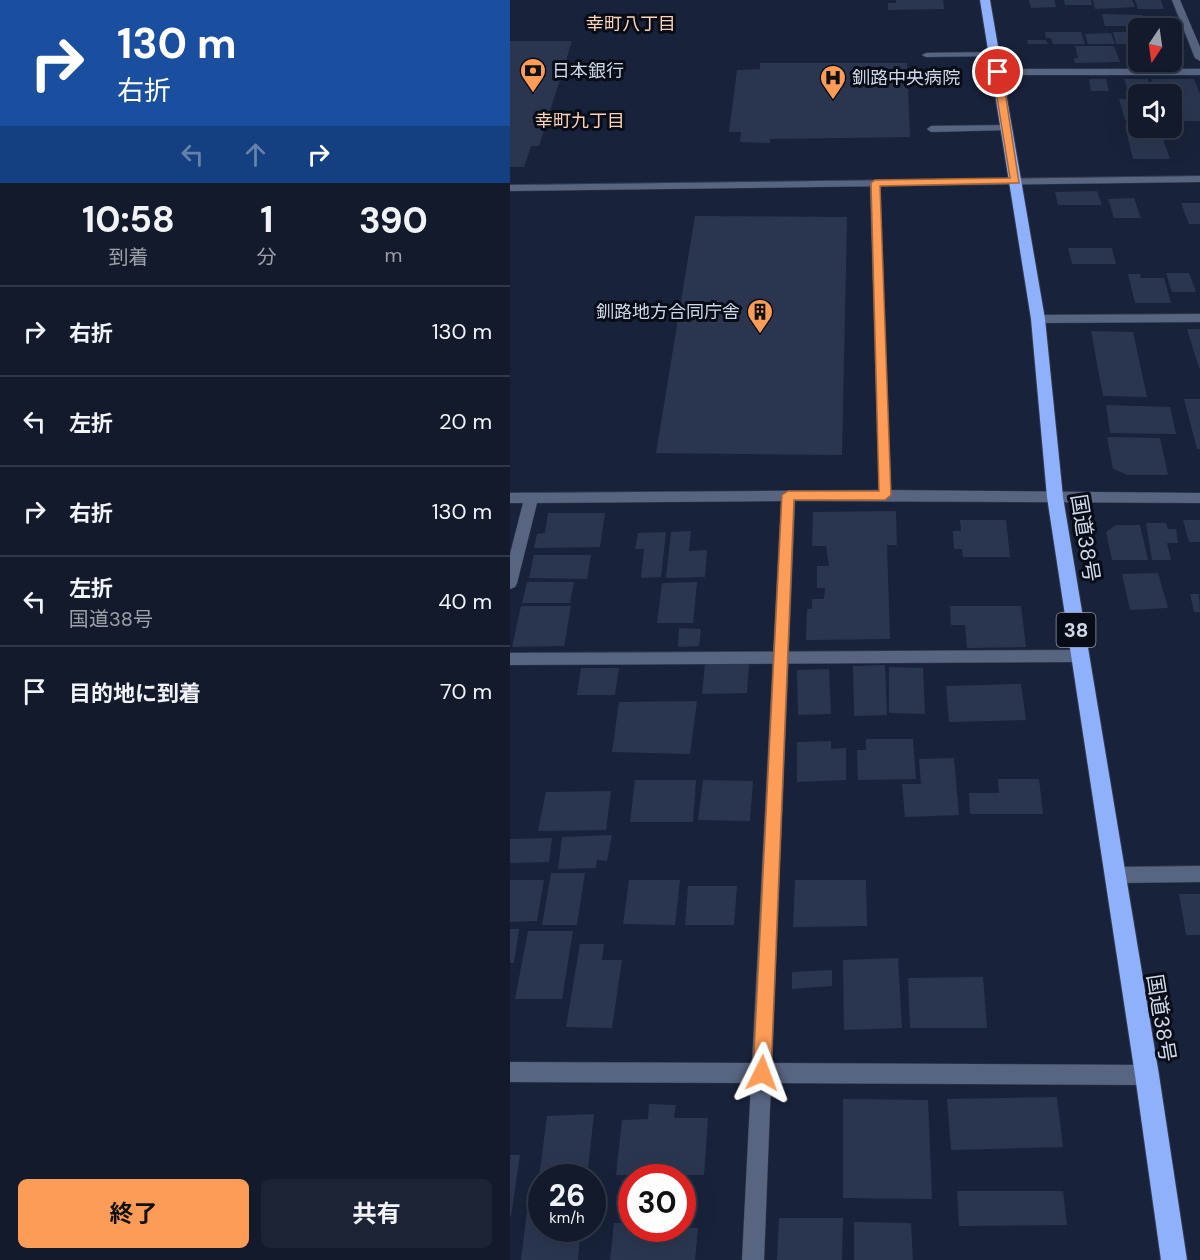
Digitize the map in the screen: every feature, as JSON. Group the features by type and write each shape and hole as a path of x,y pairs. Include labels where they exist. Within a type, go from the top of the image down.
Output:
{"highway":[{"name":"国道38号","path":"985,0 1038,319 1055,497 1147,1075 1174,1260"}],"street":[{"path":"1176,0 1200,58"},
{"path":"996,63 1200,72"},
{"path":"510,188 1200,179"},
{"path":"1038,319 1200,318"},
{"path":"753,1260 788,495"},
{"path":"510,498 885,495 1200,498"},
{"path":"510,583 531,498"},
{"path":"1115,875 1200,874"},
{"path":"510,1072 1147,1075"}],"lane":[{"path":"926,55 996,63"},
{"path":"931,129 1007,128"},
{"path":"875,183 885,495"},
{"path":"510,659 1080,656"}],"building":[{"path":"896,0 943,0 944,9 888,10 888,3 896,3"},
{"path":"1029,0 1054,0 1056,7 1031,8"},
{"path":"1064,0 1091,0 1092,5 1065,5"},
{"path":"1093,0 1132,0 1135,7 1095,9"},
{"path":"1135,0 1161,0 1164,9 1138,9"},
{"path":"1102,14 1142,15 1143,18 1128,18 1128,26 1105,26"},
{"path":"1045,32 1081,32 1085,44 1053,44 1051,38 1046,38"},
{"path":"1113,32 1128,32 1128,44 1116,44"},
{"path":"1111,33 1115,44 1088,44 1085,34"},
{"path":"1027,40 1046,40 1048,44 1028,44"},
{"name":"日本銀行","path":"510,41 572,41 539,146 531,146 524,167 510,167"},
{"path":"1075,46 1114,46 1120,62 1075,63 1074,58 1078,58"},
{"path":"760,63 907,63 910,137 770,139 770,143 740,142 741,132 729,132 737,70 760,69"},
{"path":"1089,79 1106,79 1109,91 1091,91"},
{"path":"1124,79 1148,79 1150,84 1128,84 1128,92"},
{"path":"1151,79 1194,79 1200,94 1200,121 1182,121 1182,84 1153,84"},
{"path":"1119,99 1128,100 1128,120 1125,120"},
{"path":"1125,126 1128,126 1128,138 1163,138 1170,159 1133,159"},
{"path":"1097,191 1102,205 1058,205 1055,192"},
{"path":"1134,198 1141,218 1114,218 1108,199"},
{"path":"1181,203 1200,203 1200,224 1189,224"},
{"name":"釧路地方合同庁舎","path":"695,216 847,217 842,455 656,453"},
{"path":"1068,248 1112,248 1116,264 1072,264"},
{"path":"1166,273 1189,273 1196,292 1172,292"},
{"path":"1128,274 1140,274 1141,278 1164,278 1171,303 1135,303"},
{"path":"1187,329 1200,329 1200,368 1199,368"},
{"path":"1091,331 1133,332 1147,397 1103,396"},
{"path":"1184,399 1200,399 1200,449 1197,449"},
{"path":"1106,405 1170,407 1176,434 1110,433"},
{"path":"1107,437 1160,438 1168,475 1128,475 1113,469"},
{"path":"896,511 897,545 887,545 890,639 806,640 807,609 812,609 812,599 824,599 825,588 817,588 817,566 829,566 826,546 812,546 813,512"},
{"path":"548,513 605,513 600,547 534,548 537,534 545,533"},
{"path":"960,520 1006,520 1010,557 963,557 962,549 954,549 953,531 961,531"},
{"path":"1183,520 1200,520 1200,542 1189,542"},
{"path":"1146,523 1166,523 1168,529 1176,529 1178,543 1167,543 1171,560 1152,560"},
{"path":"1116,525 1140,525 1148,560 1112,560 1106,532"},
{"path":"691,531 689,551 707,550 705,577 666,578 671,532"},
{"path":"666,532 661,577 641,578 644,549 635,549 638,533"},
{"path":"534,555 591,555 587,579 529,578"},
{"path":"1158,573 1168,608 1130,610 1122,574"},
{"path":"527,582 574,582 570,603 522,603"},
{"path":"697,582 693,623 657,623 662,583"},
{"path":"1190,594 1199,594 1200,612 1194,612"},
{"path":"521,606 571,606 564,646 512,647"},
{"path":"950,606 1021,606 1026,647 967,648 965,625 951,625"},
{"path":"679,628 701,629 699,646 678,647"},
{"path":"705,664 749,664 747,693 702,694"},
{"path":"885,665 887,715 854,716 853,666"},
{"path":"889,667 923,668 925,714 889,713"},
{"path":"581,668 619,668 615,695 577,695"},
{"path":"829,669 831,714 798,715 797,670"},
{"path":"1021,684 1026,720 949,722 946,686"},
{"path":"697,701 690,754 612,752 619,702"},
{"path":"866,739 913,739 916,779 858,780 857,750 866,750"},
{"path":"831,741 831,749 846,748 846,780 797,782 797,742"},
{"path":"954,758 959,815 905,817 902,784 921,784 919,759"},
{"path":"998,779 1039,779 1043,814 970,814 969,793 999,793"},
{"path":"635,780 696,780 693,822 630,822"},
{"path":"703,780 753,781 750,821 698,820"},
{"path":"611,791 606,830 538,831 546,792"},
{"path":"612,835 607,861 597,860 596,868 558,869 562,837"},
{"path":"552,838 549,862 510,863 510,839"},
{"path":"551,873 585,873 577,925 542,925"},
{"path":"510,880 544,880 537,921 510,922"},
{"path":"629,880 680,880 675,925 623,924"},
{"path":"795,880 866,880 867,926 793,927"},
{"path":"688,886 737,886 734,925 685,925"},
{"path":"1179,894 1200,894 1200,935 1186,935"},
{"path":"510,929 519,929 514,963 510,963"},
{"path":"528,931 573,931 562,999 515,999"},
{"path":"580,944 604,944 602,960 622,960 612,1028 566,1027"},
{"path":"898,958 902,1028 844,1030 843,960"},
{"path":"832,970 832,986 792,989 792,972"},
{"path":"983,977 987,1028 910,1028 908,978"},
{"path":"1057,1097 1063,1147 951,1150 947,1099"},
{"path":"843,1099 928,1100 932,1199 843,1198"},
{"path":"649,1104 676,1105 674,1118 708,1118 704,1175 696,1175 696,1164 618,1164 618,1175 616,1175 622,1120 648,1119"},
{"path":"594,1114 589,1164 541,1164 547,1116"},
{"path":"510,1155 520,1155 511,1216 510,1215"},
{"path":"957,1191 1063,1191 1067,1225 959,1226"},
{"path":"527,1211 528,1242 580,1242 578,1260 521,1260"},
{"path":"779,1218 843,1218 842,1260 777,1260"},
{"path":"854,1222 911,1223 913,1260 854,1260"},
{"path":"614,1223 618,1223 618,1242 696,1242 696,1228 698,1228 695,1260 610,1260"}],"place":[{"name":"日本銀行","path":"533,94"},
{"name":"釧路中央病院","path":"833,101"},
{"name":"釧路地方合同庁舎","path":"760,335"}],"district":[{"name":"幸町八丁目","path":"631,24"},
{"name":"幸町九丁目","path":"580,121"}],"route":[{"path":"762,1073 788,495 885,495 875,183 1016,181 998,72"}]}
